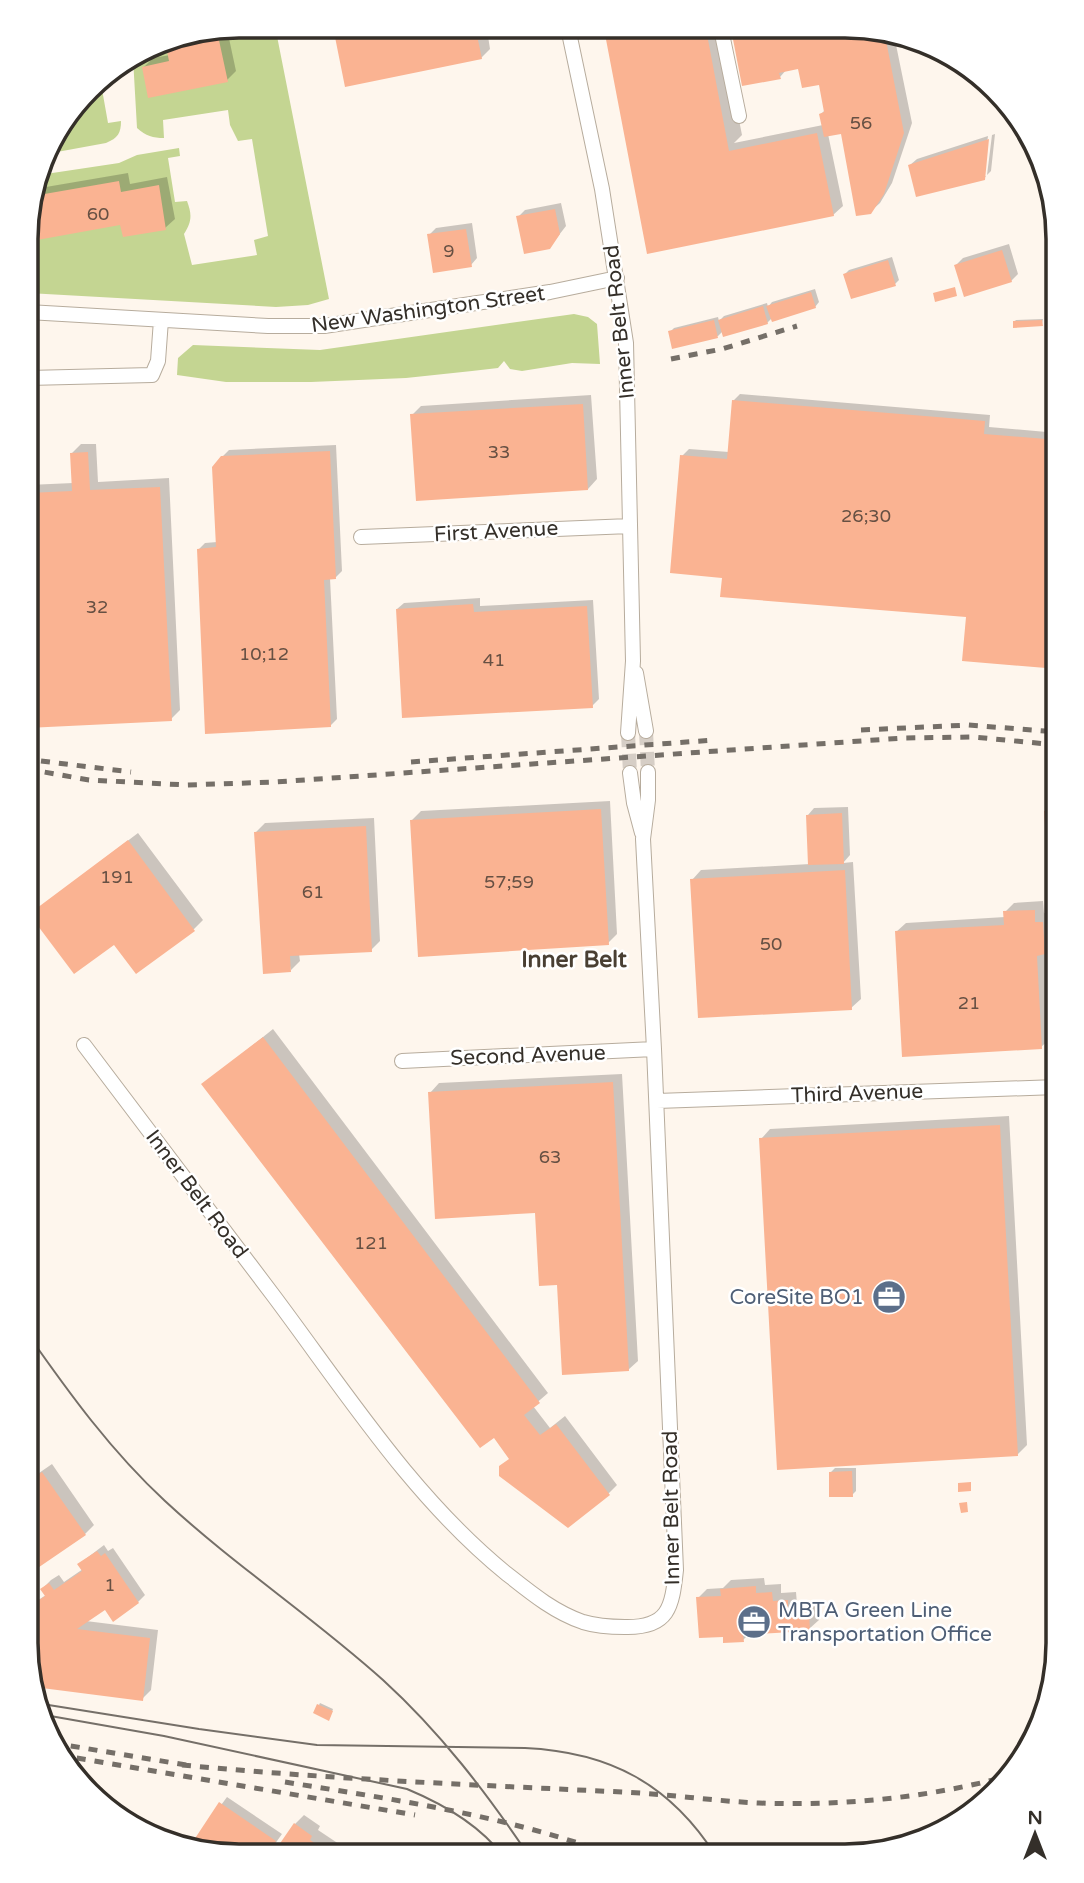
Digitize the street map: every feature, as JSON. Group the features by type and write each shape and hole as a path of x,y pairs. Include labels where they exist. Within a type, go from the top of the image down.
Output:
{"street":[{"name":"Inner Belt Road","path":"570,38 602,189 628,365 633,662 628,733"},
{"path":"723,38 739,116"},
{"name":"New Washington Street","path":"38,313 295,327 324,326 515,298 617,278"},
{"path":"38,378 152,375 158,361 161,320"},
{"name":"First Avenue","path":"361,537 630,526"},
{"name":"Inner Belt Road","path":"633,662 642,698 646,731"},
{"name":"Inner Belt Road","path":"643,838 648,808 648,772"},
{"name":"Inner Belt Road","path":"84,1045 372,1427 461,1534 530,1593 558,1611 585,1623 640,1628 660,1619 672,1604 676,1570 657,1101 643,838 630,773"},
{"name":"Second Avenue","path":"402,1061 654,1049"},
{"name":"Third Avenue","path":"657,1101 1045,1087"}],"green space":[{"path":"278,39 329,299 308,305 276,307 38,294 40,214 50,173 119,163 137,155 179,148 180,156 168,158 175,202 187,201 190,210 189,226 184,234 192,265 257,255 254,240 268,236 252,139 238,141 230,125 228,110 163,120 164,138 150,136 137,128 134,69 139,65 175,49 201,42"},
{"path":"103,92 108,123 121,121 118,135 106,143 59,152 80,117"},
{"path":"574,314 588,317 597,324 600,364 572,363 522,371 510,369 504,361 498,368 472,371 406,378 311,382 226,382 177,375 178,358 193,345 320,350"}],"building":[{"path":"606,38 708,38 729,151 817,133 834,216 647,254"},
{"path":"733,38 844,38 887,43 904,133 884,194 871,214 856,216 841,134 824,137 819,114 824,112 819,85 802,88 798,69 779,73 781,79 742,86"},
{"path":"335,39 485,39 478,40 482,59 345,87"},
{"path":"219,40 228,82 148,98 142,67 169,61 167,52 201,42"},
{"path":"989,139 985,180 916,197 908,165"},
{"path":"119,181 121,192 159,185 166,230 123,237 120,225 38,240 44,194"},
{"path":"555,209 560,234 550,249 524,254 516,216"},
{"path":"466,229 472,267 433,273 427,234"},
{"path":"1002,250 1012,282 964,297 954,265"},
{"path":"888,260 896,286 851,299 843,274"},
{"path":"955,287 957,296 935,302 933,293"},
{"path":"811,292 816,308 772,322 766,306"},
{"path":"763,306 768,324 723,337 718,320"},
{"path":"714,320 718,338 672,349 668,331"},
{"path":"1042,320 1043,326 1013,328 1013,321"},
{"path":"732,400 985,421 984,434 1046,439 1046,668 962,661 966,617 720,597 722,578 670,573 680,455 727,459"},
{"path":"583,404 588,490 416,501 410,414"},
{"path":"330,451 336,579 324,580 331,727 205,734 197,549 216,547 212,467 221,456"},
{"path":"88,452 90,490 160,487 172,721 38,727 38,493 72,491 70,453"},
{"path":"473,604 474,612 587,606 593,708 402,718 396,609"},
{"path":"601,809 609,945 418,957 410,820"},
{"path":"842,813 844,864 808,865 806,815"},
{"path":"366,826 372,952 290,956 291,972 263,974 254,832"},
{"path":"128,840 195,931 136,974 114,945 74,974 38,926 38,907"},
{"path":"845,870 852,1010 698,1018 690,879"},
{"path":"1035,910 1035,922 1043,922 1045,954 1037,956 1042,1049 902,1057 895,931 1004,925 1003,911"},
{"path":"263,1037 540,1403 524,1415 540,1435 556,1424 610,1495 568,1528 499,1476 499,1466 509,1459 494,1438 480,1448 201,1084"},
{"path":"613,1082 629,1371 562,1375 557,1285 539,1286 535,1213 435,1219 428,1092"},
{"name":"CoreSite BO1","path":"1000,1125 1018,1456 777,1470 759,1138"},
{"path":"852,1471 853,1497 829,1497 829,1472"},
{"path":"42,1472 86,1535 38,1568 38,1475"},
{"path":"971,1482 971,1491 958,1492 958,1483"},
{"path":"967,1502 968,1512 961,1513 959,1503"},
{"path":"97,1551 101,1556 105,1553 139,1603 113,1622 105,1610 77,1629 150,1638 143,1701 44,1688 38,1643 38,1601 45,1596 40,1589 49,1583 54,1590 82,1571 77,1564"},
{"name":"MBTA Green Line Transportation Office","path":"756,1586 756,1593 772,1592 773,1601 788,1600 788,1612 809,1611 810,1631 743,1635 744,1642 723,1643 723,1637 699,1638 696,1597 721,1596 720,1589"},
{"path":"317,1704 333,1711 329,1721 313,1713"},
{"path":"219,1802 276,1841 274,1844 240,1844 194,1839"},
{"path":"294,1823 312,1836 310,1840 316,1844 280,1844"}],"tunnel":[{"path":"646,731 648,772"},
{"path":"628,733 630,773"}],"tram line":[{"path":"38,1348 92,1421 145,1482 218,1547 383,1680 424,1720 479,1786 521,1844"},
{"path":"48,1705 317,1745 525,1748 584,1756 611,1765 658,1791 679,1809 707,1844"},
{"path":"52,1716 164,1736 407,1789 460,1816 492,1844"}],"railway":[{"path":"671,359 722,349 797,326"},
{"path":"861,730 968,725 1046,731"},
{"path":"38,771 89,780 187,785 275,782 903,738 973,737 1046,744"},
{"path":"411,762 715,740"},
{"path":"41,761 131,772"},
{"path":"66,1745 192,1766"},
{"path":"74,1758 415,1815"},
{"path":"182,1765 347,1778 791,1804 886,1799 949,1790 992,1780"},
{"path":"285,1782 452,1811 581,1844"}],"place":[{"name":"CoreSite BO1","path":"889,1297"},
{"name":"MBTA Green Line Transportation Office","path":"754,1622"}],"district":[{"name":"Inner Belt","path":"574,959"}]}
